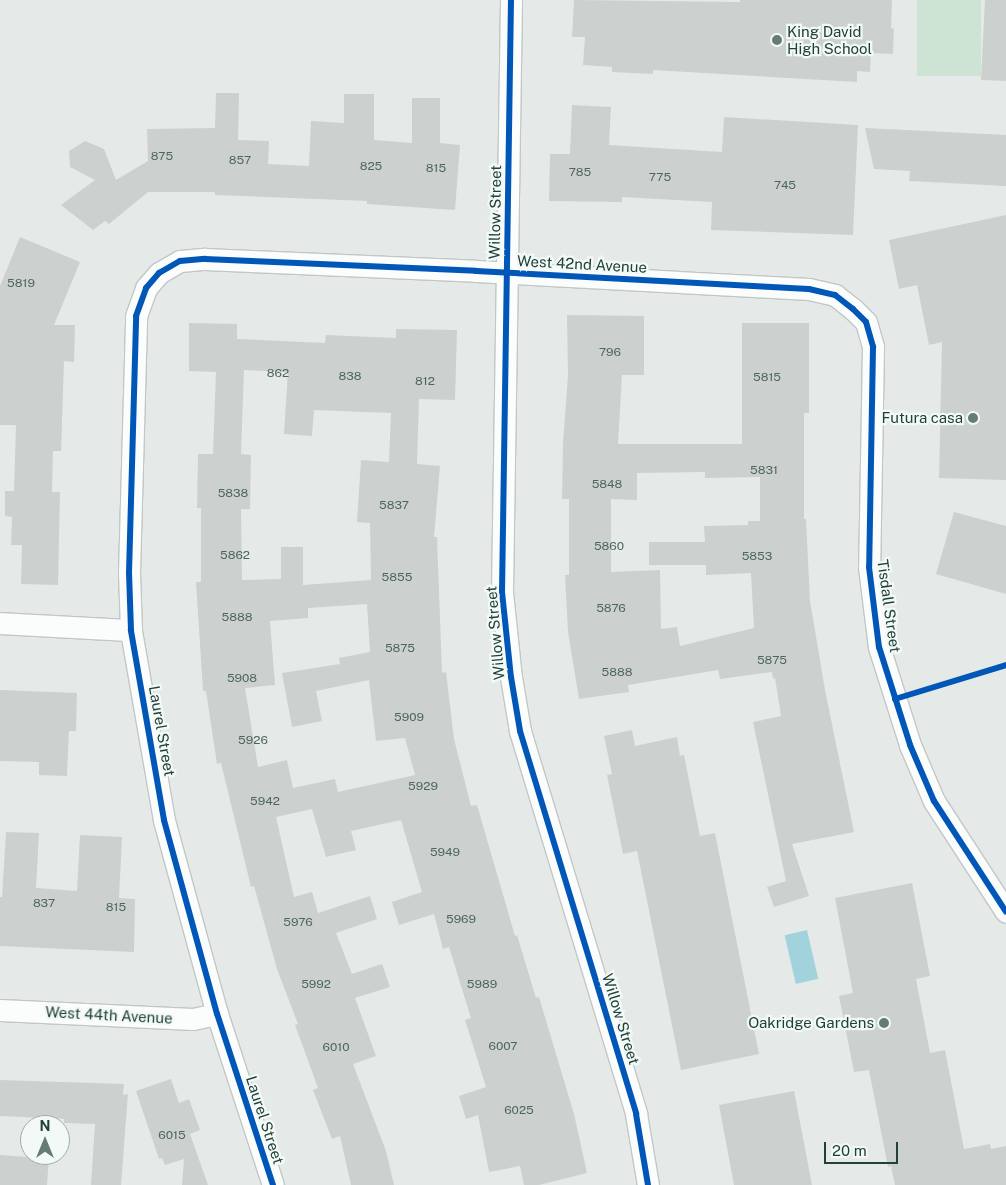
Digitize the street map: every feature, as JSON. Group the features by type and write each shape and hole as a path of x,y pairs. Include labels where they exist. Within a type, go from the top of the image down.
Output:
{"street":[{"name":"Willow Street","path":"511,0 502,592 511,677 520,731 636,1114 648,1185"},
{"name":"West 42nd Avenue","path":"158,273 180,262 205,259 507,272 809,289 835,295 853,308"},
{"name":"Laurel Street","path":"158,273 146,288 136,316 129,573 131,630 164,820 217,1014 273,1185"},
{"name":"Tisdall Street","path":"853,308 866,322 873,347 869,567 879,647 910,745 934,801 1006,912"},
{"path":"0,623 131,630"},
{"name":"West 44th Avenue","path":"0,1010 193,1019 217,1014"}],"green space":[{"path":"917,0 981,0 981,76 917,76"}],"water":[{"path":"807,930 818,979 796,984 785,935"}],"building":[{"path":"574,0 740,2 740,0 892,0 891,28 894,29 893,54 871,53 870,72 857,71 857,82 653,70 653,74 612,72 612,67 583,65 585,37 572,37"},
{"path":"985,0 1006,0 1006,81 981,80"},
{"path":"216,93 239,93 238,140 269,141 268,164 309,166 311,121 344,123 344,94 374,94 374,140 412,143 412,98 440,98 440,143 460,145 455,210 367,204 367,201 215,195 215,192 148,192 109,224 105,221 93,230 61,205 95,180 70,167 69,151 85,141 104,149 116,180 148,161 147,129 215,128"},
{"path":"572,105 611,107 609,145 722,152 724,117 858,125 853,235 711,230 712,202 622,197 622,202 549,201 550,154 570,154"},
{"path":"865,128 1006,135 1006,186 909,181 910,171 874,169"},
{"path":"1006,215 1006,480 939,478 942,342 929,345 917,285 899,289 889,240"},
{"path":"20,237 80,262 54,325 75,325 74,362 64,361 61,451 53,451 52,492 60,492 58,585 21,584 22,545 11,545 12,517 5,516 5,491 14,491 16,425 0,425 0,286"},
{"path":"567,315 644,316 644,375 622,375 618,444 742,444 742,323 809,323 809,413 804,413 804,519 806,519 810,601 825,690 854,832 792,844 809,896 774,907 767,887 786,881 753,722 781,716 775,678 773,679 772,672 720,679 718,670 628,685 629,692 579,699 568,632 565,575 569,575 569,499 562,499 563,443 568,375","holes":["705,472 705,478 760,477 760,521 748,521 748,525 704,526 705,542 649,542 649,565 706,565 706,575 751,573 754,628 680,646 677,627 661,629 660,570 611,572 611,499 637,500 637,473"]},
{"path":"189,323 237,324 237,339 325,343 326,335 396,338 396,329 457,330 455,400 419,399 417,464 440,466 434,537 437,537 442,673 446,672 454,739 471,806 477,805 515,936 517,935 536,998 539,997 574,1114 587,1173 539,1185 524,1185 520,1166 489,1172 478,1115 466,1119 459,1096 486,1087 465,1020 471,1018 449,947 443,949 434,914 399,925 392,902 422,892 401,820 351,831 356,850 326,857 312,809 276,817 294,897 312,892 318,913 370,896 377,919 336,933 352,974 382,964 390,987 355,998 376,1056 353,1064 386,1151 394,1185 351,1185 340,1136 332,1139 313,1090 318,1088 295,1025 298,1024 277,969 254,886 251,887 221,763 217,764 206,691 203,691 196,582 201,582 201,508 197,508 198,454 213,454 216,372 189,371","holes":["244,370 288,372 284,434 312,436 314,410 391,413 389,462 361,460 357,522 370,523 371,580 303,585 303,547 281,547 281,579 242,580 241,509 250,509 251,455 241,454","367,604 370,652 339,658 340,664 282,673 292,727 322,721 316,691 369,680 376,741 405,738 415,775 338,792 335,779 293,788 287,760 258,767 245,688 275,685 270,621 308,618 308,608"]},
{"path":"954,512 1006,526 1006,594 936,574"},
{"path":"0,690 77,693 76,731 69,731 67,776 39,775 39,762 0,761"},
{"path":"632,730 635,746 677,737 680,756 684,755 700,836 715,833 759,1054 681,1070 637,851 623,854 607,775 612,774 604,736"},
{"path":"6,832 39,833 36,888 77,891 80,835 122,837 119,898 135,899 134,952 0,946 0,897 2,897"},
{"name":"Oakridge Gardens","path":"912,883 930,976 916,979 930,1053 945,1050 964,1149 990,1144 991,1149 1006,1146 1006,1185 895,1185 891,1166 888,1167 869,1070 854,1072 839,996 853,993 835,898"},
{"path":"171,1079 179,1103 189,1099 200,1130 190,1134 208,1185 182,1185 184,1159 165,1165 162,1158 159,1159 136,1091"},
{"path":"0,1080 124,1084 123,1095 128,1094 121,1185 91,1185 95,1124 70,1123 70,1115 0,1116"},
{"path":"794,1091 812,1185 734,1185 719,1105"},
{"path":"0,1155 20,1156 20,1165 48,1165 47,1185 0,1185"}],"cycle path":[{"path":"511,0 502,592 511,677 520,731 636,1114 648,1185"},
{"path":"273,1185 217,1014 164,820 131,630 129,573 136,316 146,288 159,273 180,261 205,259 476,271 809,289 835,295 853,309 866,322 873,347 869,567 879,647 910,745 934,801 1006,912"},
{"path":"895,699 1006,665"}],"place":[{"name":"King David High School","path":"777,40"},
{"name":"Futura casa","path":"973,418"},
{"name":"Oakridge Gardens","path":"884,1023"}]}
